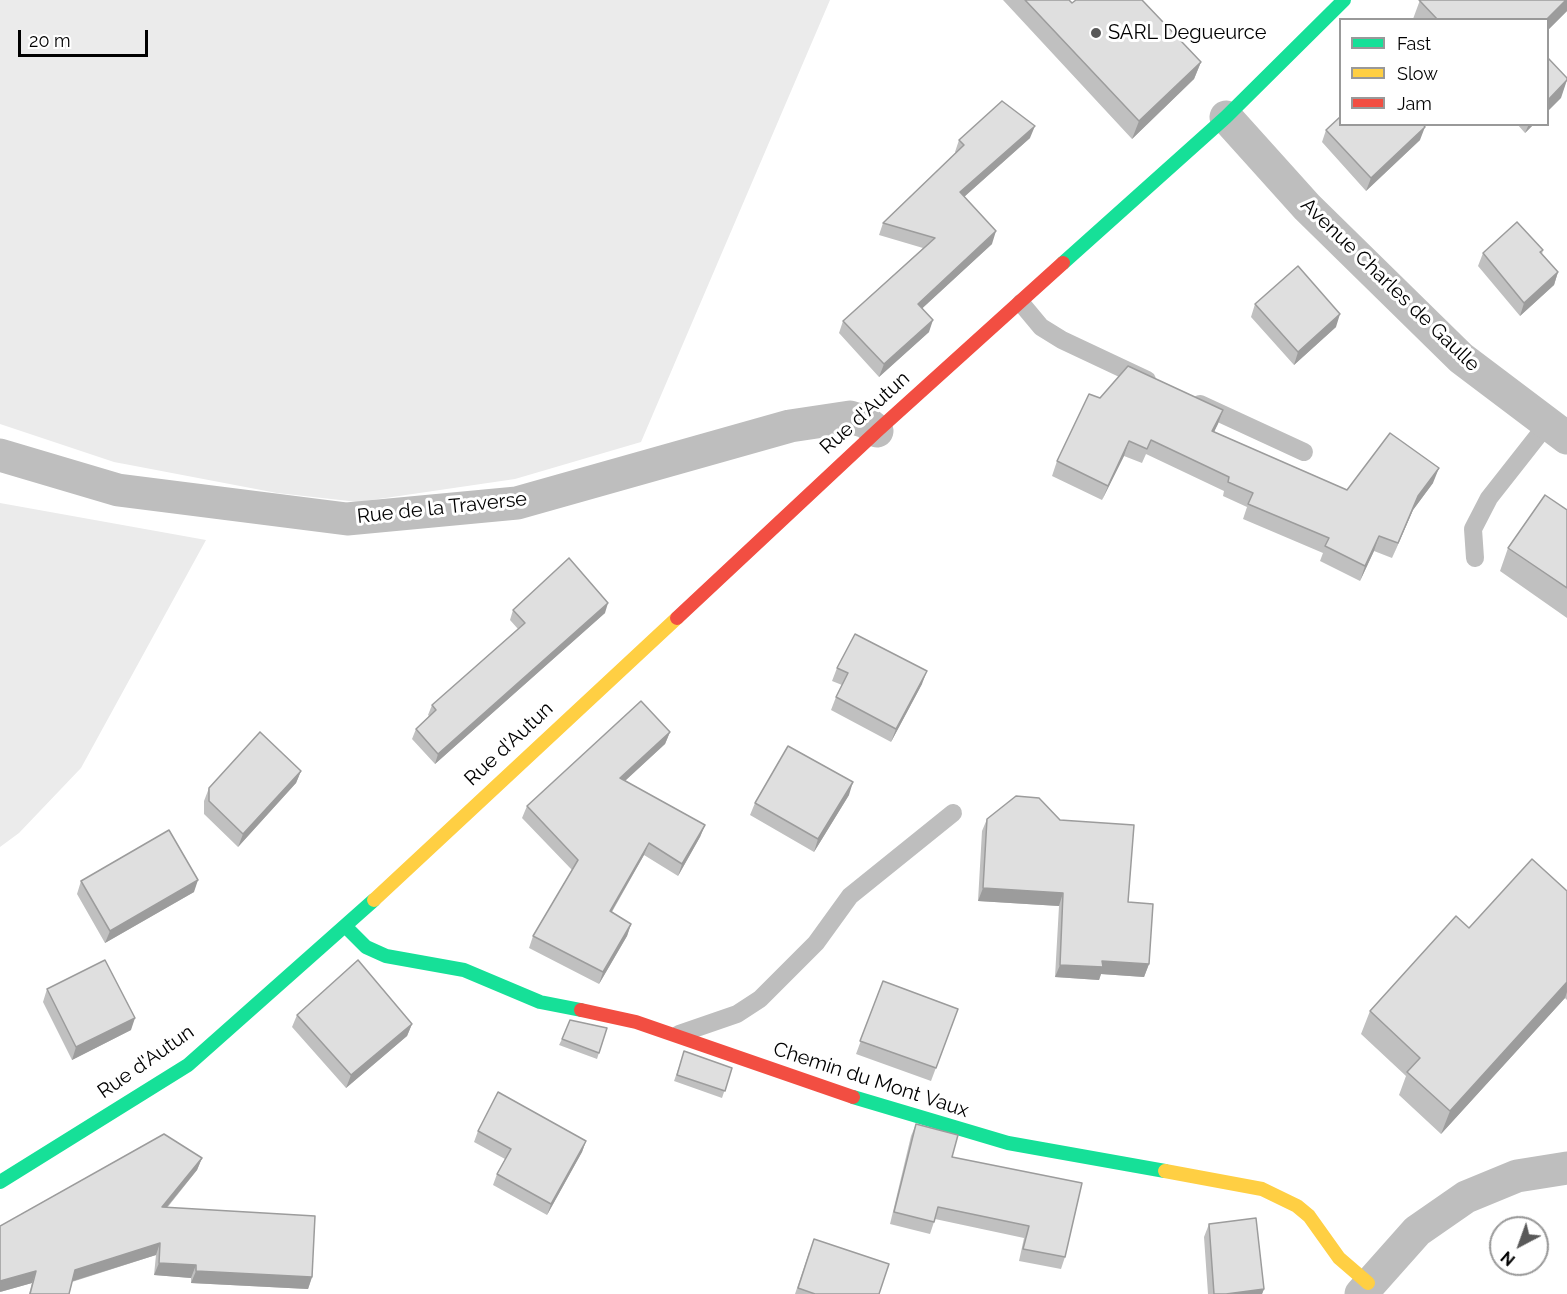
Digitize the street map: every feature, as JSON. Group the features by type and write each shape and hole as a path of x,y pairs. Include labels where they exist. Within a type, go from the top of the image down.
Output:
{"main road":[{"name":"Rue d'Autun","path":"0,1182 188,1065 346,927 877,431 1226,117 1344,0"},
{"name":"Chemin du Mont Vaux","path":"346,927 366,947 386,956 464,970 540,1002 636,1022 883,1107 1008,1143 1262,1189 1297,1206 1309,1216 1365,1289"}],"street":[{"name":"Avenue Charles de Gaulle","path":"1226,117 1307,207 1461,358 1558,430"},
{"name":"Rue de la Traverse","path":"0,455 118,490 347,519 517,503 790,426 850,417 866,422 877,431"},
{"path":"1365,1289 1416,1231 1466,1197 1517,1176 1567,1168"}],"lane":[{"path":"1021,303 1041,327 1062,340 1167,389"},
{"path":"1189,399 1304,452"},
{"path":"1475,558 1473,529 1489,498 1558,430"},
{"path":"675,1035 737,1014 760,999 816,943 850,896 953,813"}],"shaded area":[{"path":"0,0 830,0 641,442 515,479 358,502 277,493 114,462 0,424"},
{"path":"0,503 206,540 81,768 19,833 0,847"}],"building":[{"path":"1025,0 1069,0 1072,3 1076,0 1142,0 1201,62 1139,121"},
{"path":"1419,0 1566,0 1548,18 1436,18"},
{"path":"1549,59 1567,78 1549,99"},
{"path":"1002,101 1035,126 960,192 996,231 918,304 933,320 884,364 843,321 935,238 883,223 964,145 959,140"},
{"path":"1339,118 1339,126 1425,127 1371,178 1326,130"},
{"path":"1517,222 1543,250 1540,252 1558,272 1524,303 1483,253"},
{"path":"1298,266 1340,314 1298,352 1255,304"},
{"path":"1128,366 1223,410 1212,431 1347,490 1390,433 1439,468 1418,496 1398,543 1379,536 1365,566 1325,546 1329,538 1248,504 1253,493 1228,482 1229,477 1151,440 1147,449 1129,441 1108,486 1057,461 1089,394 1100,398"},
{"path":"1545,495 1567,510 1567,588 1508,548"},
{"path":"569,558 608,603 438,754 416,729 436,710 432,705 525,623 513,610"},
{"path":"855,634 927,671 896,729 836,697 848,673 837,668"},
{"path":"641,701 670,732 620,778 705,825 682,864 649,843 610,911 631,924 603,972 533,936 578,860 527,806"},
{"path":"260,732 301,771 243,834 209,801 209,788"},
{"path":"788,746 853,782 818,839 755,803"},
{"path":"1016,796 1039,798 1060,820 1134,825 1128,902 1153,904 1149,964 1102,961 1103,967 1060,965 1063,893 983,888 987,819"},
{"path":"169,830 198,880 110,931 81,881"},
{"path":"1532,859 1567,891 1567,982 1450,1111 1407,1072 1420,1058 1370,1011 1456,916 1469,928"},
{"path":"105,960 135,1018 76,1047 47,989"},
{"path":"358,960 412,1024 351,1075 297,1015"},
{"path":"883,981 958,1009 936,1068 860,1041"},
{"path":"570,1020 607,1028 599,1053 562,1039"},
{"path":"684,1051 732,1068 725,1091 677,1075"},
{"path":"498,1092 586,1141 551,1204 497,1174 511,1149 478,1131"},
{"path":"916,1124 958,1135 952,1157 1082,1183 1065,1257 1023,1249 1029,1226 938,1207 934,1222 894,1212"},
{"path":"164,1134 202,1158 162,1207 315,1216 312,1277 196,1271 196,1265 159,1263 160,1243 75,1270 69,1294 30,1294 36,1271 0,1281 0,1226"},
{"path":"1256,1218 1264,1289 1214,1294 1209,1224"},
{"path":"814,1239 889,1264 879,1294 815,1294 798,1288"}],"traffic: fast":[{"path":"1063,263 1226,117 1344,0"},
{"path":"0,1182 188,1065 374,900"},
{"path":"346,927 366,947 386,956 464,970 540,1002 581,1010"},
{"path":"853,1097 1008,1143 1165,1171"}],"traffic: slow":[{"path":"374,900 677,618"},
{"path":"1165,1171 1262,1189 1297,1206 1309,1216 1339,1258 1368,1283"}],"traffic: jam":[{"path":"677,618 877,431 1063,263"},
{"path":"581,1010 636,1022 853,1097"}],"place":[{"name":"SARL Degueurce","path":"1096,33"}]}
